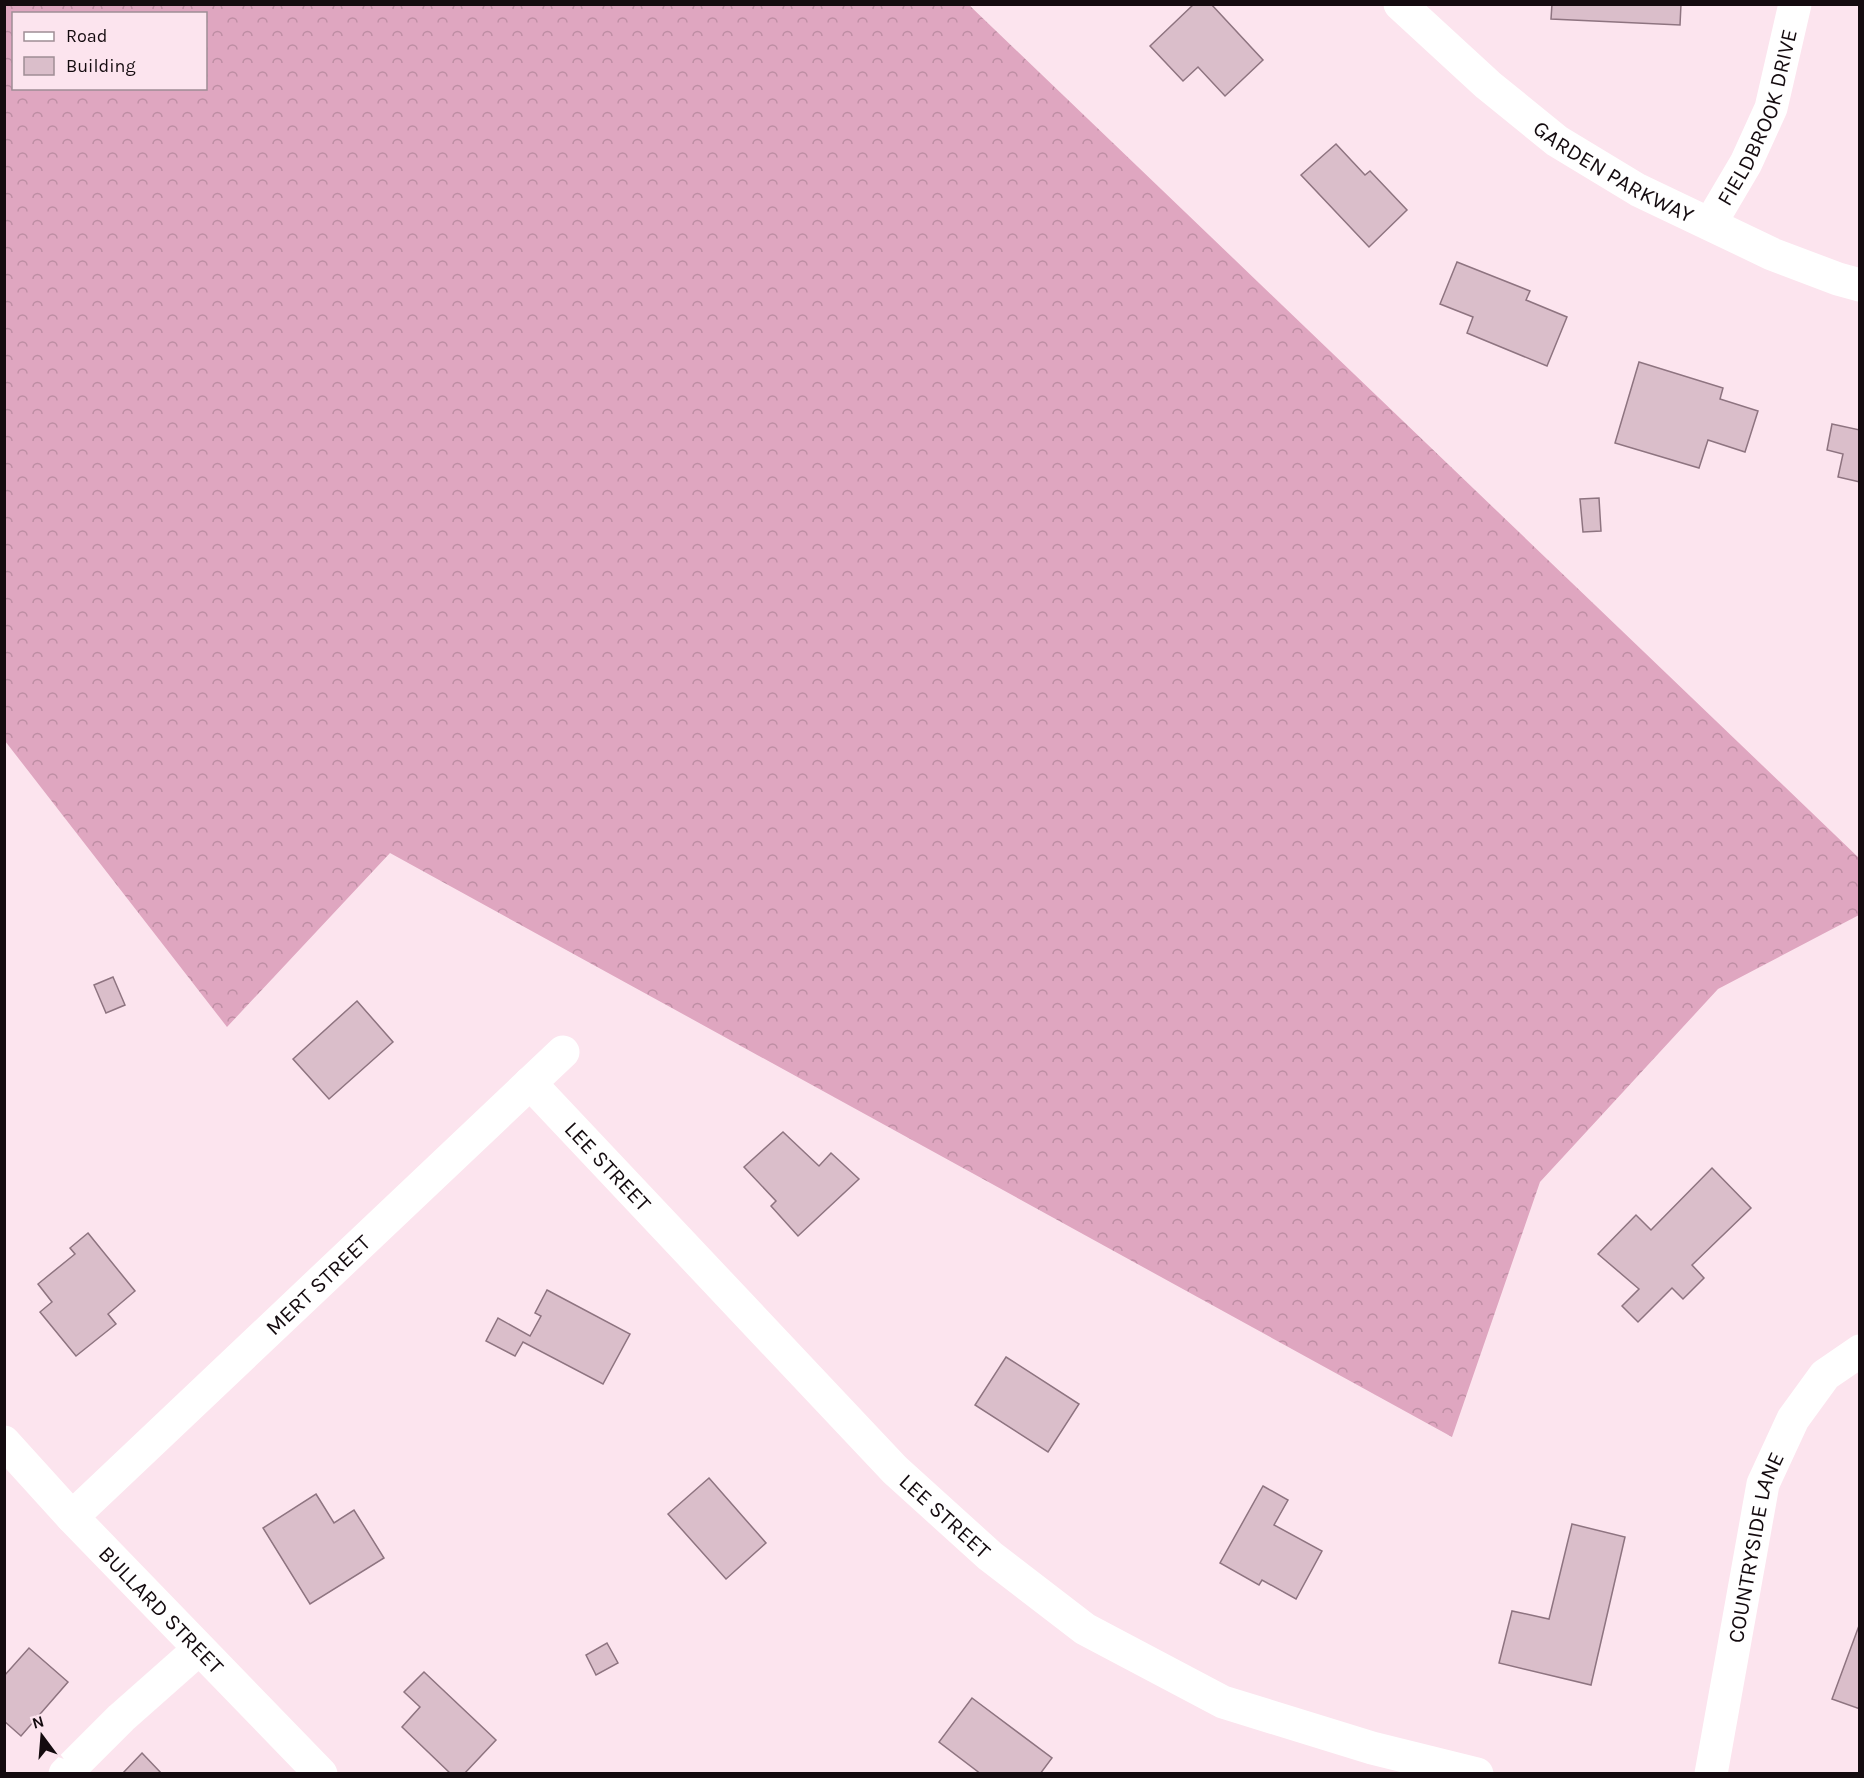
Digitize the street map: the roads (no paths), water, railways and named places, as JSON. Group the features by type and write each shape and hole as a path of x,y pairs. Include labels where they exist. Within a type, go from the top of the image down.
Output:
{"street":[{"name":"GARDEN PARKWAY","path":"1400,4 1488,85 1557,141 1638,190 1772,254 1860,285"},
{"name":"FIELDBROOK DRIVE","path":"1710,224 1746,163 1771,108 1795,4"},
{"name":"MERT STREET","path":"72,1517 563,1052"},
{"name":"LEE STREET","path":"530,1083 895,1470 990,1556 1085,1629 1223,1702 1372,1749 1477,1773"},
{"name":"COUNTRYSIDE LANE","path":"1711,1773 1763,1484 1793,1419 1825,1374 1860,1351"},
{"name":"BULLARD STREET","path":"4,1442 72,1517 321,1773"},
{"path":"65,1773 121,1718 199,1649"}]}
